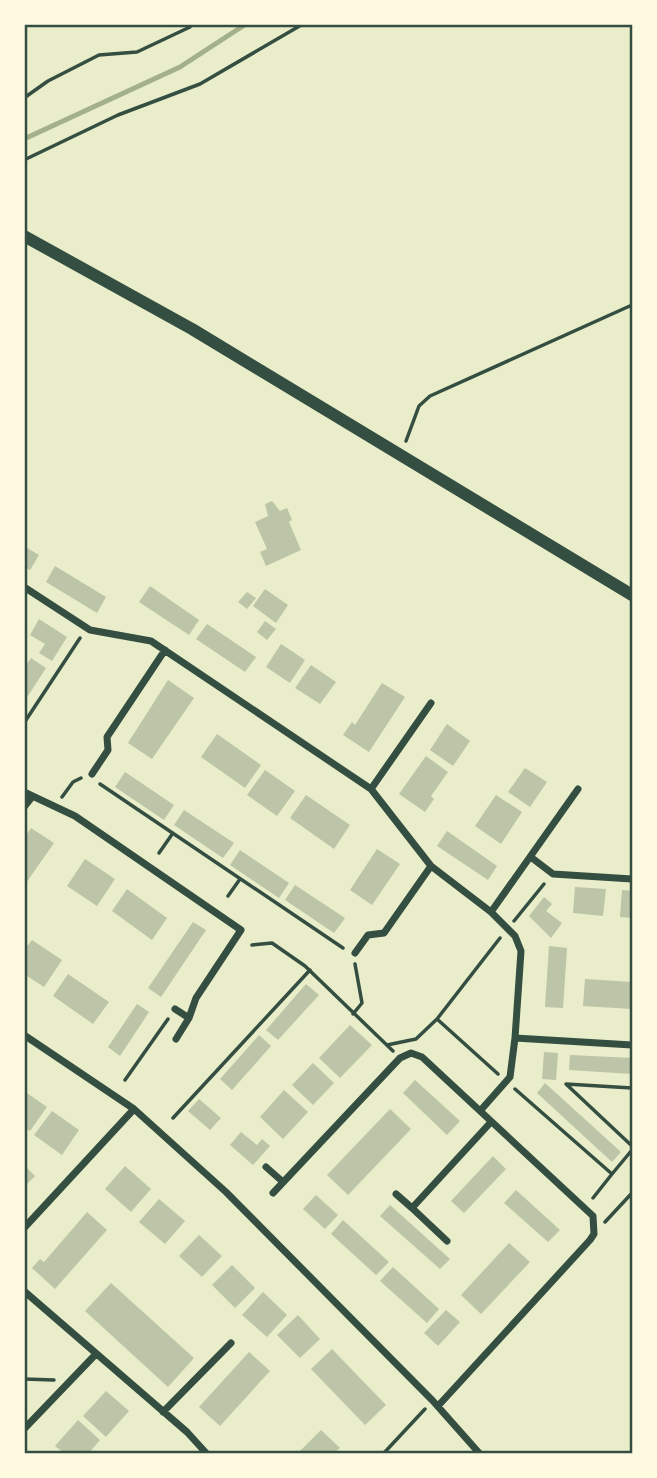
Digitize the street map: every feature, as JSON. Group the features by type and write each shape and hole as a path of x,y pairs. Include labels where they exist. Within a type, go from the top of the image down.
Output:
{"street":[{"path":"24,236 192,329 632,595"},
{"path":"24,587 90,629 144,638 165,650 371,789 431,866 491,912 515,936 520,951 512,1069 506,1082 480,1111"},
{"path":"92,777 108,750 107,737 165,650"},
{"path":"371,789 431,704"},
{"path":"491,912 532,858 578,789"},
{"path":"24,807 28,794 75,816 241,930 196,998 189,1018 176,1039"},
{"path":"532,858 553,874 632,878"},
{"path":"355,953 368,936 384,933 431,866"},
{"path":"175,1009 189,1018"},
{"path":"24,1035 134,1109 226,1192 435,1404 480,1454"},
{"path":"515,1038 632,1045"},
{"path":"273,1193 400,1058 418,1054 593,1216 594,1234 435,1404"},
{"path":"24,1228 134,1109"},
{"path":"412,1209 491,1122"},
{"path":"266,1167 283,1182"},
{"path":"396,1194 447,1241"},
{"path":"24,1291 207,1454"},
{"path":"163,1412 231,1343"},
{"path":"24,1429 95,1355"}],"path":[{"path":"24,159 118,115 200,84 303,24"},
{"path":"24,98 48,80 99,55 137,52 190,27"},
{"path":"398,454 411,433 419,405 429,396 632,305"},
{"path":"24,723 81,636"},
{"path":"55,807 73,782 92,777 354,956 362,1003 353,1014"},
{"path":"159,853 173,833"},
{"path":"387,1045 416,1038 437,1019 553,874"},
{"path":"228,897 240,879"},
{"path":"252,945 272,943 310,970 400,1058"},
{"path":"173,1118 310,970"},
{"path":"125,1080 175,1009"},
{"path":"437,1019 612,1174"},
{"path":"585,1208 632,1148 566,1084 632,1088"},
{"path":"594,1234 632,1193"},
{"path":"24,1379 71,1381"},
{"path":"383,1454 435,1404"}],"building":[{"path":"272,501 280,511 287,508 292,520 289,522 301,550 266,566 260,552 267,549 255,522 268,516 265,504"},
{"path":"24,546 39,555 30,570 24,567"},
{"path":"55,566 106,597 97,613 46,582"},
{"path":"150,586 199,620 189,635 139,602"},
{"path":"265,589 288,605 276,623 253,606"},
{"path":"247,592 256,598 247,609 238,602"},
{"path":"39,619 67,637 52,661 39,653 45,644 30,635"},
{"path":"265,621 276,629 267,640 257,632"},
{"path":"207,624 256,657 245,672 196,639"},
{"path":"281,644 305,660 290,683 266,667"},
{"path":"31,658 46,668 24,702 24,668"},
{"path":"311,665 336,682 320,704 295,688"},
{"path":"168,680 194,698 152,759 128,743"},
{"path":"382,683 405,697 369,752 343,735 352,722 355,725"},
{"path":"447,724 470,741 453,766 430,750"},
{"path":"217,734 261,765 245,788 201,757"},
{"path":"426,756 448,772 431,796 434,799 425,812 399,794"},
{"path":"525,768 547,782 530,807 508,792"},
{"path":"265,770 295,791 277,816 247,795"},
{"path":"125,772 174,805 164,820 115,787"},
{"path":"306,795 350,825 334,849 290,818"},
{"path":"496,795 522,812 501,844 475,826"},
{"path":"184,810 234,843 223,858 174,825"},
{"path":"31,828 54,843 26,883 24,838"},
{"path":"447,831 497,866 488,880 437,846"},
{"path":"377,849 400,864 372,905 350,890"},
{"path":"240,850 289,883 279,898 230,865"},
{"path":"85,859 115,879 97,906 67,886"},
{"path":"295,885 345,918 334,933 285,900"},
{"path":"575,887 606,889 603,916 573,913"},
{"path":"127,889 167,918 152,940 112,911"},
{"path":"622,890 632,891 632,918 620,917"},
{"path":"544,897 552,904 546,911 562,923 551,938 529,916"},
{"path":"193,922 206,930 161,997 148,988"},
{"path":"32,940 62,960 44,987 24,974 24,950"},
{"path":"549,946 567,948 563,1008 545,1007"},
{"path":"68,974 109,1002 93,1024 53,996"},
{"path":"585,979 632,982 632,1009 583,1006"},
{"path":"306,984 319,995 278,1040 266,1030"},
{"path":"137,1004 149,1012 120,1056 108,1047"},
{"path":"350,1025 372,1045 340,1078 319,1058"},
{"path":"259,1035 271,1046 232,1090 220,1079"},
{"path":"544,1052 558,1053 556,1080 542,1079"},
{"path":"570,1055 632,1058 632,1074 569,1070"},
{"path":"313,1063 334,1083 313,1105 292,1085"},
{"path":"415,1080 460,1121 447,1135 403,1093"},
{"path":"545,1083 621,1152 612,1162 537,1093"},
{"path":"284,1090 308,1112 283,1139 260,1117"},
{"path":"24,1091 47,1107 30,1131 24,1128"},
{"path":"199,1099 221,1118 210,1130 188,1111"},
{"path":"390,1109 411,1129 348,1195 327,1175"},
{"path":"52,1111 79,1130 62,1155 34,1135"},
{"path":"241,1132 257,1145 262,1139 270,1146 253,1165 230,1145"},
{"path":"493,1156 506,1169 464,1213 451,1201"},
{"path":"24,1165 35,1176 24,1187"},
{"path":"125,1166 151,1189 131,1212 105,1189"},
{"path":"516,1190 560,1230 548,1242 504,1203"},
{"path":"316,1195 338,1215 325,1229 303,1209"},
{"path":"159,1199 185,1221 165,1244 139,1222"},
{"path":"390,1205 450,1259 440,1269 380,1216"},
{"path":"87,1212 107,1230 55,1289 32,1268 40,1259 44,1262"},
{"path":"343,1220 389,1262 376,1275 331,1234"},
{"path":"199,1235 222,1256 202,1277 179,1256"},
{"path":"509,1243 530,1262 481,1314 461,1295"},
{"path":"232,1265 255,1288 235,1308 212,1285"},
{"path":"393,1267 439,1309 427,1323 380,1281"},
{"path":"111,1283 194,1358 168,1387 85,1311"},
{"path":"263,1292 287,1315 267,1337 242,1315"},
{"path":"446,1310 460,1322 438,1346 424,1333"},
{"path":"298,1315 320,1339 300,1358 277,1335"},
{"path":"332,1349 386,1405 365,1425 311,1369"},
{"path":"249,1352 270,1371 220,1426 199,1407"},
{"path":"106,1391 129,1411 106,1437 83,1416"},
{"path":"78,1420 100,1440 89,1453 64,1453 55,1446"},
{"path":"321,1430 340,1448 334,1453 298,1453"}],"waterway":[{"path":"24,139 180,67 246,24"}]}
